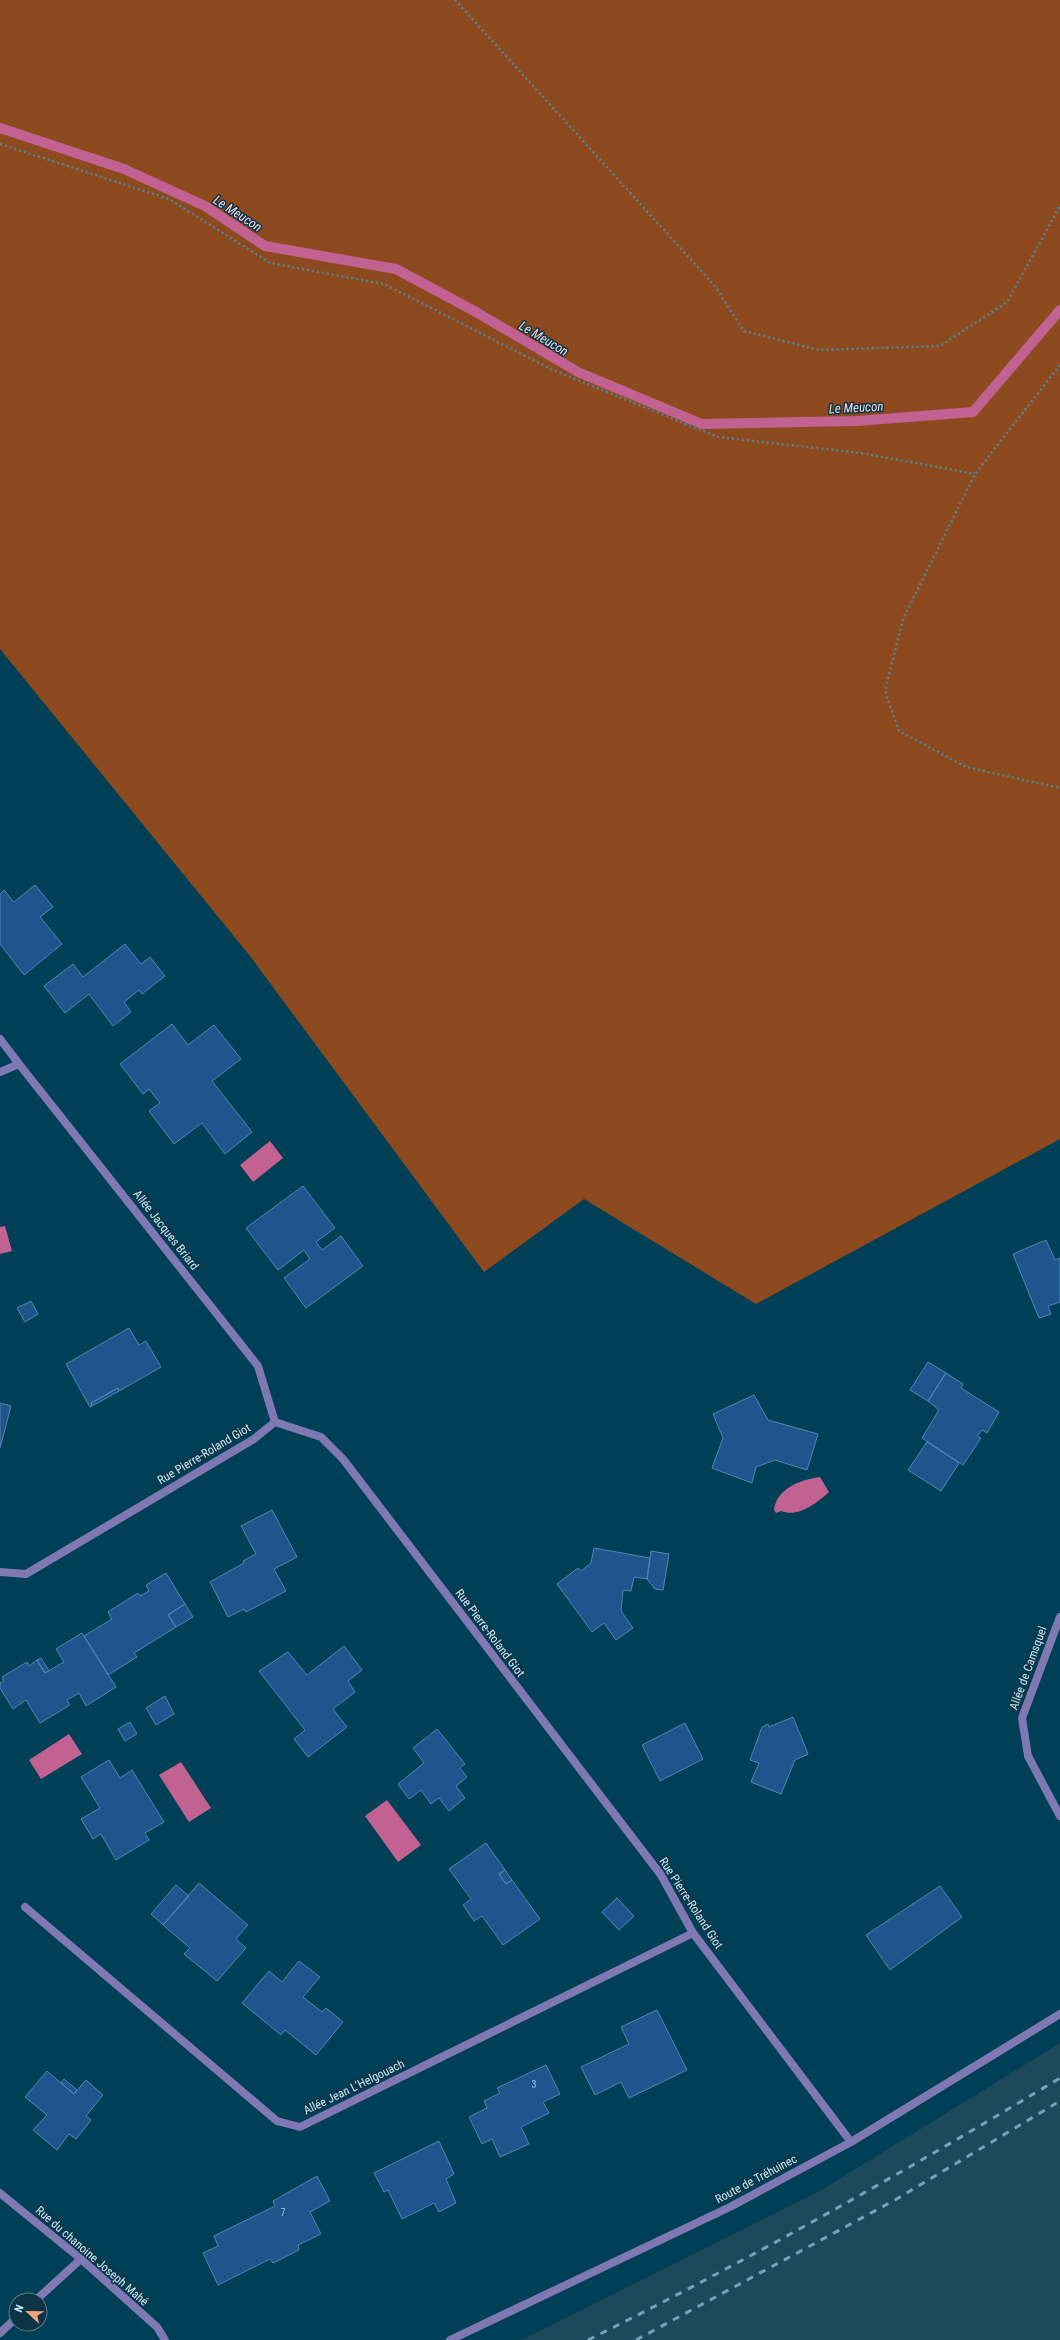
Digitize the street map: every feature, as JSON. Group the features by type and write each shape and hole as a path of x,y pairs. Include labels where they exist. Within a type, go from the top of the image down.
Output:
{"street":[{"name":"Allée Jacques Briard","path":"0,1039 258,1366 275,1422"},
{"path":"0,1072 19,1064"},
{"name":"Rue Pierre-Roland Giot","path":"0,1572 26,1574 254,1439 275,1422 321,1437 343,1459 662,1875 693,1933 851,2142"},
{"name":"Allée de Camsquel","path":"1060,1616 1022,1718 1028,1756 1060,1816"},
{"name":"Allée Jean L'Helgouach","path":"24,1906 277,2121 300,2127 693,1933"},
{"name":"Route de Tréhuinec","path":"450,2340 730,2207 851,2142 1060,2014"},
{"name":"Rue du chanoine Joseph Mahé","path":"0,2193 81,2259 157,2327 165,2340"},
{"path":"45,2292 81,2259"},
{"path":"0,2332 8,2325"}],"path":[{"path":"455,0 714,285 744,331 819,350 940,346 1007,302 1060,206"},
{"path":"0,144 169,199 270,263 384,284 553,370 718,437 861,453 975,474"},
{"path":"1060,365 975,474 903,619 885,691 899,731 966,767 1060,788"}],"shaded area":[{"path":"0,0 1060,0 1060,1139 756,1304 584,1199 484,1272 250,956 0,649"},
{"path":"270,1141 283,1158 253,1182 240,1165"},
{"path":"5,1226 12,1251 0,1254 0,1227"},
{"path":"820,1477 829,1492 813,1505 800,1511 787,1513 781,1511 776,1513 774,1510 776,1502 791,1486 805,1480"},
{"path":"69,1734 82,1754 41,1779 29,1760"},
{"path":"181,1762 211,1808 189,1822 159,1775"},
{"path":"387,1800 421,1845 398,1862 365,1816"},
{"path":"1060,2043 1060,2340 522,2340 820,2191"}],"building":[{"path":"35,885 53,907 40,917 62,944 24,975 0,944 0,894 4,890 14,902"},
{"path":"125,944 141,964 150,957 165,976 142,994 139,990 124,1002 131,1012 113,1026 89,994 65,1013 44,986 73,964 83,977"},
{"path":"172,1024 188,1045 214,1025 241,1059 212,1081 252,1132 225,1154 202,1123 174,1144 149,1111 160,1103 149,1089 143,1094 120,1064"},
{"path":"303,1186 335,1228 316,1242 322,1250 341,1236 363,1266 306,1308 284,1278 310,1259 304,1250 278,1270 246,1228"},
{"path":"1046,1240 1055,1260 1060,1258 1060,1302 1048,1306 1051,1314 1039,1318 1013,1254"},
{"path":"31,1301 38,1314 25,1322 17,1308"},
{"path":"129,1328 139,1345 146,1341 161,1367 119,1391 118,1388 91,1403 92,1406 90,1407 66,1364"},
{"path":"928,1362 946,1373 928,1401 910,1390"},
{"path":"946,1373 963,1384 961,1388 999,1412 987,1433 982,1430 977,1436 981,1438 963,1465 922,1438 939,1410 928,1401"},
{"path":"118,1388 119,1391 92,1406 91,1403"},
{"path":"754,1395 768,1420 818,1434 807,1470 775,1460 756,1467 752,1483 712,1468 723,1438 713,1414"},
{"path":"0,1403 11,1406 0,1448"},
{"path":"927,1442 959,1463 941,1491 908,1470"},
{"path":"272,1510 297,1557 274,1569 286,1591 246,1612 244,1609 228,1617 210,1582 244,1563 243,1561 256,1554 241,1526"},
{"path":"594,1548 650,1558 647,1579 634,1577 631,1591 623,1590 621,1611 633,1628 616,1640 604,1623 592,1632 557,1584 578,1568 581,1571 591,1563"},
{"path":"651,1551 669,1554 663,1590 655,1589 647,1579"},
{"path":"166,1573 185,1604 168,1615 176,1627 134,1653 137,1657 108,1675 84,1636 112,1619 108,1612 138,1593 140,1596 149,1591 146,1585"},
{"path":"185,1604 193,1617 176,1627 168,1615"},
{"path":"82,1633 116,1687 86,1706 79,1693 67,1700 70,1705 40,1723 26,1700 13,1709 0,1688 0,1683 4,1681 2,1677 27,1662 29,1666 37,1660 45,1673 64,1662 56,1649"},
{"path":"344,1646 362,1670 348,1681 355,1692 333,1709 347,1727 308,1757 294,1739 305,1730 259,1671 288,1652 307,1675"},
{"path":"41,1658 49,1671 45,1673 37,1660"},
{"path":"165,1696 174,1714 156,1725 146,1708"},
{"path":"793,1717 808,1754 795,1760 781,1794 751,1782 759,1763 750,1760 762,1727 768,1724 769,1727"},
{"path":"130,1722 137,1734 125,1741 118,1729"},
{"path":"685,1723 703,1759 660,1781 642,1745"},
{"path":"437,1729 465,1764 460,1768 467,1777 456,1786 465,1798 449,1811 439,1798 431,1804 421,1790 409,1799 398,1784 424,1763 413,1748"},
{"path":"109,1760 120,1778 132,1770 164,1822 145,1833 149,1840 116,1860 101,1834 93,1839 81,1819 100,1808 81,1777"},
{"path":"486,1843 505,1870 499,1874 506,1884 512,1880 540,1919 503,1945 482,1916 474,1921 463,1905 471,1899 449,1869"},
{"path":"505,1870 512,1880 506,1884 499,1874"},
{"path":"199,1883 248,1925 236,1939 246,1948 217,1981 184,1954 190,1948 163,1925"},
{"path":"176,1885 189,1896 163,1925 151,1914"},
{"path":"940,1886 962,1917 890,1970 866,1935"},
{"path":"617,1898 634,1916 619,1930 602,1912"},
{"path":"299,1961 320,1977 303,1997 322,2012 326,2008 343,2022 316,2055 285,2030 281,2035 242,2003 269,1971 282,1982"},
{"path":"657,2010 687,2070 629,2098 621,2082 595,2095 581,2067 629,2044 621,2027"},
{"path":"546,2065 560,2094 543,2102 549,2113 521,2127 529,2144 500,2157 492,2139 482,2144 469,2117 487,2108 484,2101 500,2093 497,2088"},
{"path":"47,2071 74,2094 86,2080 103,2095 86,2116 91,2120 76,2139 69,2134 57,2150 33,2130 47,2115 25,2097"},
{"path":"64,2079 77,2090 74,2094 61,2083"},
{"path":"439,2141 454,2174 446,2179 456,2203 439,2212 434,2203 402,2219 388,2190 384,2192 374,2173"},
{"path":"317,2176 330,2201 310,2212 321,2234 298,2245 299,2250 273,2263 270,2259 218,2285 203,2253 218,2246 214,2236 275,2206 273,2201"}],"waterway":[{"name":"Le Meucon","path":"0,128 124,169 205,206 265,246 396,269 476,312 578,372 702,424 857,421 973,412 1060,310"}],"railway":[{"path":"588,2340 648,2310 827,2214 1060,2078"},
{"path":"636,2340 895,2200 1060,2101"}]}
